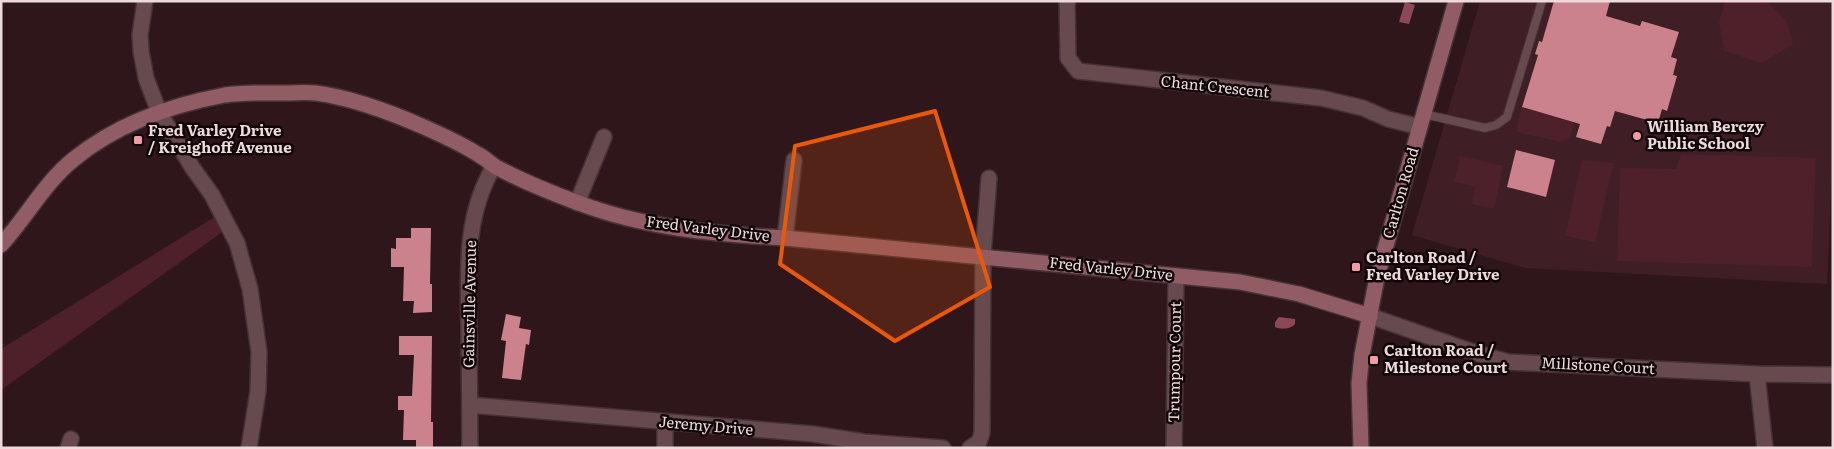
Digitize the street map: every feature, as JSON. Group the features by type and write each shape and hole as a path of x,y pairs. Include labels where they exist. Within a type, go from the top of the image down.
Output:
{"street":[{"path":"145,1 140,35 146,78 159,112 192,167 212,194 237,243 244,268 256,322 259,352 258,392 249,448"},
{"name":"Chant Crescent","path":"1068,1 1068,58 1078,71 1321,98 1363,108 1388,119 1422,120"},
{"name":"Carlton Road","path":"1361,448 1359,383 1362,355 1377,277 1456,1"},
{"name":"Fred Varley Drive","path":"4,236 72,160 94,143 110,134 159,112 225,95 316,93 345,99 399,116 478,154 494,166 531,185 577,203 612,215 672,228 720,234 983,256 1240,282 1324,301 1370,316"},
{"path":"577,203 604,137"},
{"path":"785,238 794,160"},
{"name":"Gainsville Avenue","path":"470,448 468,252 478,202 484,183 494,166"},
{"path":"970,448 978,442 982,433 983,256 989,178"},
{"name":"Trumpour Court","path":"1174,448 1176,276"},
{"name":"Millstone Court","path":"1370,316 1479,354 1508,362 1757,374 1833,375"},
{"path":"1757,374 1766,448"},
{"name":"Jeremy Drive","path":"470,405 665,423 813,434 864,442 943,448"},
{"path":"665,423 665,448"}],"lane":[{"path":"1422,120 1485,128 1507,117 1542,1"}],"highlighted area":[{"path":"935,111 990,287 895,341 780,264 795,146"}],"shaded area":[{"name":"William Berczy Public School","path":"1480,1 1833,1 1833,147 1827,284 1525,268 1412,235"},
{"path":"1725,1 1769,3 1787,21 1793,44 1762,63 1724,51 1719,22"},
{"path":"1405,2 1415,5 1409,24 1399,22"},
{"path":"1522,107 1574,123 1570,137 1561,142 1516,132"},
{"path":"1681,154 1816,158 1812,267 1617,261 1620,168 1676,169"},
{"path":"1460,156 1503,166 1494,209 1472,204 1475,187 1454,182"},
{"path":"1582,160 1614,163 1595,242 1565,236"},
{"path":"221,213 228,228 1,390 1,349"},
{"path":"1279,317 1295,319 1295,324 1286,328 1275,327 1275,322"}],"building":[{"path":"1554,1 1610,1 1606,16 1640,26 1642,21 1679,32 1671,57 1677,59 1673,75 1677,76 1667,111 1662,109 1658,123 1615,111 1610,127 1607,126 1601,144 1576,137 1580,124 1522,107 1538,55 1535,54 1539,41 1542,42"},
{"path":"1516,150 1555,160 1546,197 1507,187"},
{"path":"411,228 431,228 430,284 432,284 432,312 413,313 414,301 403,301 404,267 391,267 391,248 396,249 396,238 411,238"},
{"path":"506,314 521,317 519,328 531,330 529,345 526,344 521,380 502,378 506,341 501,340"},
{"path":"399,336 432,336 431,422 433,422 433,448 416,448 416,440 403,440 404,410 398,410 398,396 412,396 414,355 399,355"}],"place":[{"name":"William Berczy Public School","path":"1637,136"},
{"name":"Fred Varley Drive / Kreighoff Avenue","path":"138,140"},
{"name":"Carlton Road / Fred Varley Drive","path":"1356,267"},
{"name":"Carlton Road / Milestone Court","path":"1374,360"}]}
